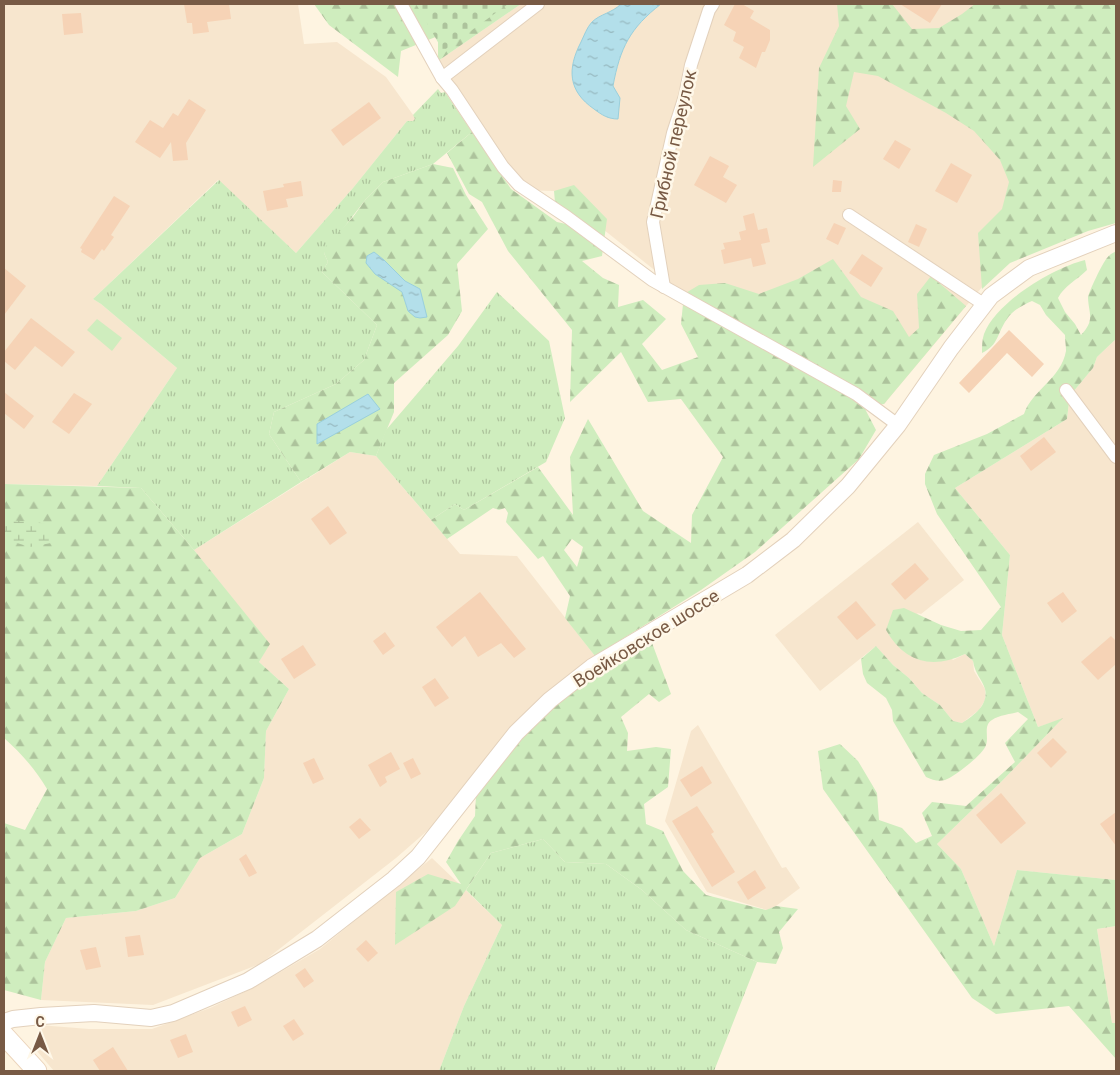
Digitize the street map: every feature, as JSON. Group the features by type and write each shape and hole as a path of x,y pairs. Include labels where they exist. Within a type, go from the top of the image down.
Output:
{"main road":[{"path":"4,1035 37,1071"}],"street":[{"path":"401,4 442,78 503,167 519,184 652,280 856,394 898,425"},
{"path":"442,78 538,4"},
{"name":"Грибной переулок","path":"664,287 653,222 691,65 708,10 713,4"},
{"path":"849,215 984,305"},
{"name":"Воейковское шоссе","path":"4,1022 13,1019 41,1016 94,1013 151,1018 173,1013 248,981 317,939 394,879 418,857 516,734 550,700 592,667 741,579 793,540 848,486 898,425 951,348 991,296 1029,268 1116,234"},
{"path":"1066,390 1116,457"}],"shaded area":[{"path":"4,4 298,4 304,44 337,42 386,77 416,119 407,121 353,188 296,253 218,180 93,299 177,368 97,486 4,484"},
{"path":"521,4 1116,4 1003,262 884,404 701,307 555,191 518,190 438,61"},
{"path":"1116,339 1116,880 1017,870 994,946 961,869 937,844 1062,719 1038,727 1002,635 1010,555 955,488 1067,419 1069,402 1073,392 1093,368 1097,357"},
{"path":"350,452 376,456 460,554 517,556 595,656 450,811 396,858 260,964 153,1005 41,1000 45,962 66,918 136,911 175,898 200,858 242,834 264,778 266,731 289,689 259,662 269,644 194,550"},
{"path":"918,522 964,580 921,614 917,613 953,660 965,654 973,661 974,671 985,689 985,700 979,710 962,723 953,721 940,705 922,693 876,646 820,691 775,635"},
{"path":"698,725 782,868 786,867 800,888 776,906 767,910 707,892 665,821 691,731"},
{"path":"432,858 502,925 464,1006 439,1071 54,1071 36,1050 39,1025 89,1029 152,1029 210,1008 253,988 320,949"},
{"path":"1116,926 1116,1023 1112,1023 1097,929"}],"green space":[{"path":"314,4 521,4 438,61 438,36 401,51 398,77 329,25"},
{"path":"416,4 508,4 443,51"},
{"path":"837,4 892,4 912,29 939,28 975,4 1116,4 1116,223 1088,231 1010,263 982,289 978,233 1002,209 1009,182 1000,160 974,131 946,113 878,76 854,72 846,106 860,129 813,167 819,68 839,26"},
{"path":"438,89 441,93 445,92 472,132 433,164 383,182 366,199 324,253 328,262 322,272 377,325 364,360 336,384 274,412 269,434 301,482 194,550 141,488 97,486 177,368 93,299 219,180 296,253 353,188 407,121 415,119 413,115"},
{"path":"472,132 511,189 557,222 566,224 556,214 554,191 574,185 607,219 602,256 582,261 603,278 619,285 618,307 643,300 666,319 642,344 662,370 698,357 681,324 684,294 699,285 725,283 759,294 798,279 833,259 861,297 893,311 909,337 919,328 917,294 931,276 966,306 884,404 864,407 876,430 859,459 755,552 701,590 595,656 565,618 570,596 543,556 538,559 506,522 508,513 505,508 499,510 493,508 447,539 431,520 455,504 464,510 538,467 573,515 570,457 588,419 643,511 691,543 692,515 723,457 681,399 648,402 621,352 570,402 572,330 508,251 482,202 469,194 447,153","holes":["572,539 583,547 577,567 564,550"]},
{"path":"433,164 453,168 466,195 488,229 457,264 462,311 448,335 394,383 394,412 376,456 350,452 301,482 269,434 274,412 336,384 364,360 377,325 322,272 328,262 324,253 326,246 383,182","holes":["375,253 405,281 420,289 408,311 402,292 367,256"]},
{"path":"1116,251 1116,339 1097,357 1093,368 1073,392 1069,402 1067,419 955,488 1010,555 1002,635 1038,727 1063,718 937,844 961,869 994,946 1017,870 1116,880 1116,926 1097,929 1112,1023 1116,1023 1116,1059 1069,1006 996,1014 972,998 823,789 818,751 840,744 858,761 877,793 879,820 902,828 916,843 932,836 922,813 932,802 966,806 1015,762 1005,743 1028,719 1018,712 998,717 989,722 987,742 984,749 961,770 942,781 926,777 893,721 892,710 886,698 867,683 863,674 861,659 876,646 922,693 940,705 953,721 962,723 982,705 986,695 985,689 973,661 965,654 941,662 920,660 901,650 886,630 893,610 904,608 941,625 961,631 981,630 1001,607 937,514 925,484 925,474 934,455 987,434 1024,414 1033,398 1053,377 1063,361 1066,351 1065,335 1046,315 1040,305 1032,301 1018,308 1009,316 995,342 988,350 982,353 984,334 990,322 1000,310 1042,278 1057,270 1085,260 1087,270 1067,287 1058,298 1081,335 1090,321 1088,298 1090,290 1105,261"},
{"path":"497,292 549,341 565,418 546,462 464,510 455,504 431,520 376,456 386,430 458,346"},
{"path":"97,319 122,338 112,351 87,330"},
{"path":"4,484 141,488 270,644 259,662 289,689 266,731 264,778 242,834 200,858 175,898 136,911 66,918 45,962 41,1000 4,990 4,823 25,830 47,789 28,762 4,738"},
{"path":"4,520 51,525 51,543 30,547 4,539"},
{"path":"652,643 671,694 659,702 649,694 621,717 628,733 627,751 656,747 671,749 668,787 644,804 646,824 663,831 683,871 706,895 766,910 776,906 798,909 779,932 783,948 776,964 757,962 686,930 642,890 606,864 565,862 543,839 491,853 455,906 395,945 396,892 428,874 461,884 446,862 475,816 476,795 514,745 576,685 643,644"},
{"path":"543,839 565,862 606,864 642,890 686,930 757,962 714,1071 439,1071 464,1006 502,925 466,890 491,853"}],"water":[{"path":"621,4 661,4 634,30 623,50 613,86 620,98 618,119 605,116 585,102 575,87 572,79 572,70 576,52 590,24"},
{"path":"374,252 405,281 420,289 427,317 415,317 408,311 402,292 375,274 366,263 367,256"},
{"path":"368,394 380,409 317,444 317,424"}],"building":[{"path":"184,4 229,4 231,19 207,22 209,32 193,34 192,23 187,23"},
{"path":"735,4 742,4 754,11 750,18 770,30 770,40 765,52 762,52 756,68 739,58 744,47 733,41 736,32 724,25"},
{"path":"900,4 942,4 930,23"},
{"path":"81,13 83,33 64,35 62,14"},
{"path":"189,99 206,110 186,143 188,160 173,161 171,142 160,158 135,142 150,120 163,128 173,113 178,116"},
{"path":"369,102 381,118 343,146 331,130"},
{"path":"895,140 911,149 899,169 883,159"},
{"path":"710,156 729,166 723,177 737,185 726,203 694,185"},
{"path":"951,163 972,175 957,203 935,191"},
{"path":"833,180 842,181 841,192 832,192"},
{"path":"301,181 303,196 286,199 288,207 267,211 263,191 284,187 283,184"},
{"path":"114,196 130,206 111,235 114,237 104,251 102,249 94,260 81,252 82,249 80,248"},
{"path":"754,213 758,230 767,228 770,242 761,244 766,264 753,267 751,258 724,264 721,250 725,249 723,243 741,240 739,232 746,230 743,216"},
{"path":"834,223 846,228 838,245 826,239"},
{"path":"916,224 927,229 919,247 908,242"},
{"path":"862,254 883,268 871,287 849,273"},
{"path":"4,268 26,286 4,315"},
{"path":"31,318 75,352 62,367 35,346 15,370 4,361 4,352"},
{"path":"1009,330 1044,364 1032,377 1007,353 969,393 959,383"},
{"path":"4,392 34,416 24,429 4,413"},
{"path":"74,393 92,404 69,434 52,422"},
{"path":"1044,437 1056,452 1031,471 1020,456"},
{"path":"328,506 347,533 330,545 311,519"},
{"path":"915,563 929,579 905,600 891,584"},
{"path":"480,592 526,649 514,658 501,643 478,657 465,636 452,647 436,627"},
{"path":"1063,592 1077,611 1062,623 1047,603"},
{"path":"856,601 876,625 857,640 837,617"},
{"path":"385,632 395,646 383,655 373,641"},
{"path":"1111,636 1116,641 1116,664 1098,680 1081,662"},
{"path":"303,645 316,665 294,679 281,659"},
{"path":"435,678 449,698 435,707 422,687"},
{"path":"1053,738 1067,752 1051,768 1037,753"},
{"path":"391,752 400,769 385,777 387,782 380,787 368,765"},
{"path":"314,758 324,779 313,784 303,763"},
{"path":"413,758 421,774 411,779 403,763"},
{"path":"702,766 712,783 691,797 680,780"},
{"path":"1001,793 1026,823 1001,844 976,815"},
{"path":"697,806 714,832 711,834 735,872 712,887 672,821"},
{"path":"1116,812 1116,846 1100,824"},
{"path":"360,818 371,830 359,839 349,827"},
{"path":"246,854 257,873 249,877 239,859"},
{"path":"755,870 766,888 748,900 737,882"},
{"path":"140,935 144,955 128,957 125,937"},
{"path":"366,940 378,953 368,962 356,949"},
{"path":"96,947 101,967 86,970 80,950"},
{"path":"305,968 314,981 304,988 295,975"},
{"path":"245,1006 252,1020 238,1027 231,1012"},
{"path":"294,1019 304,1034 293,1041 283,1026"},
{"path":"186,1034 193,1052 178,1058 170,1040"},
{"path":"113,1047 128,1071 100,1071 93,1060"}]}
